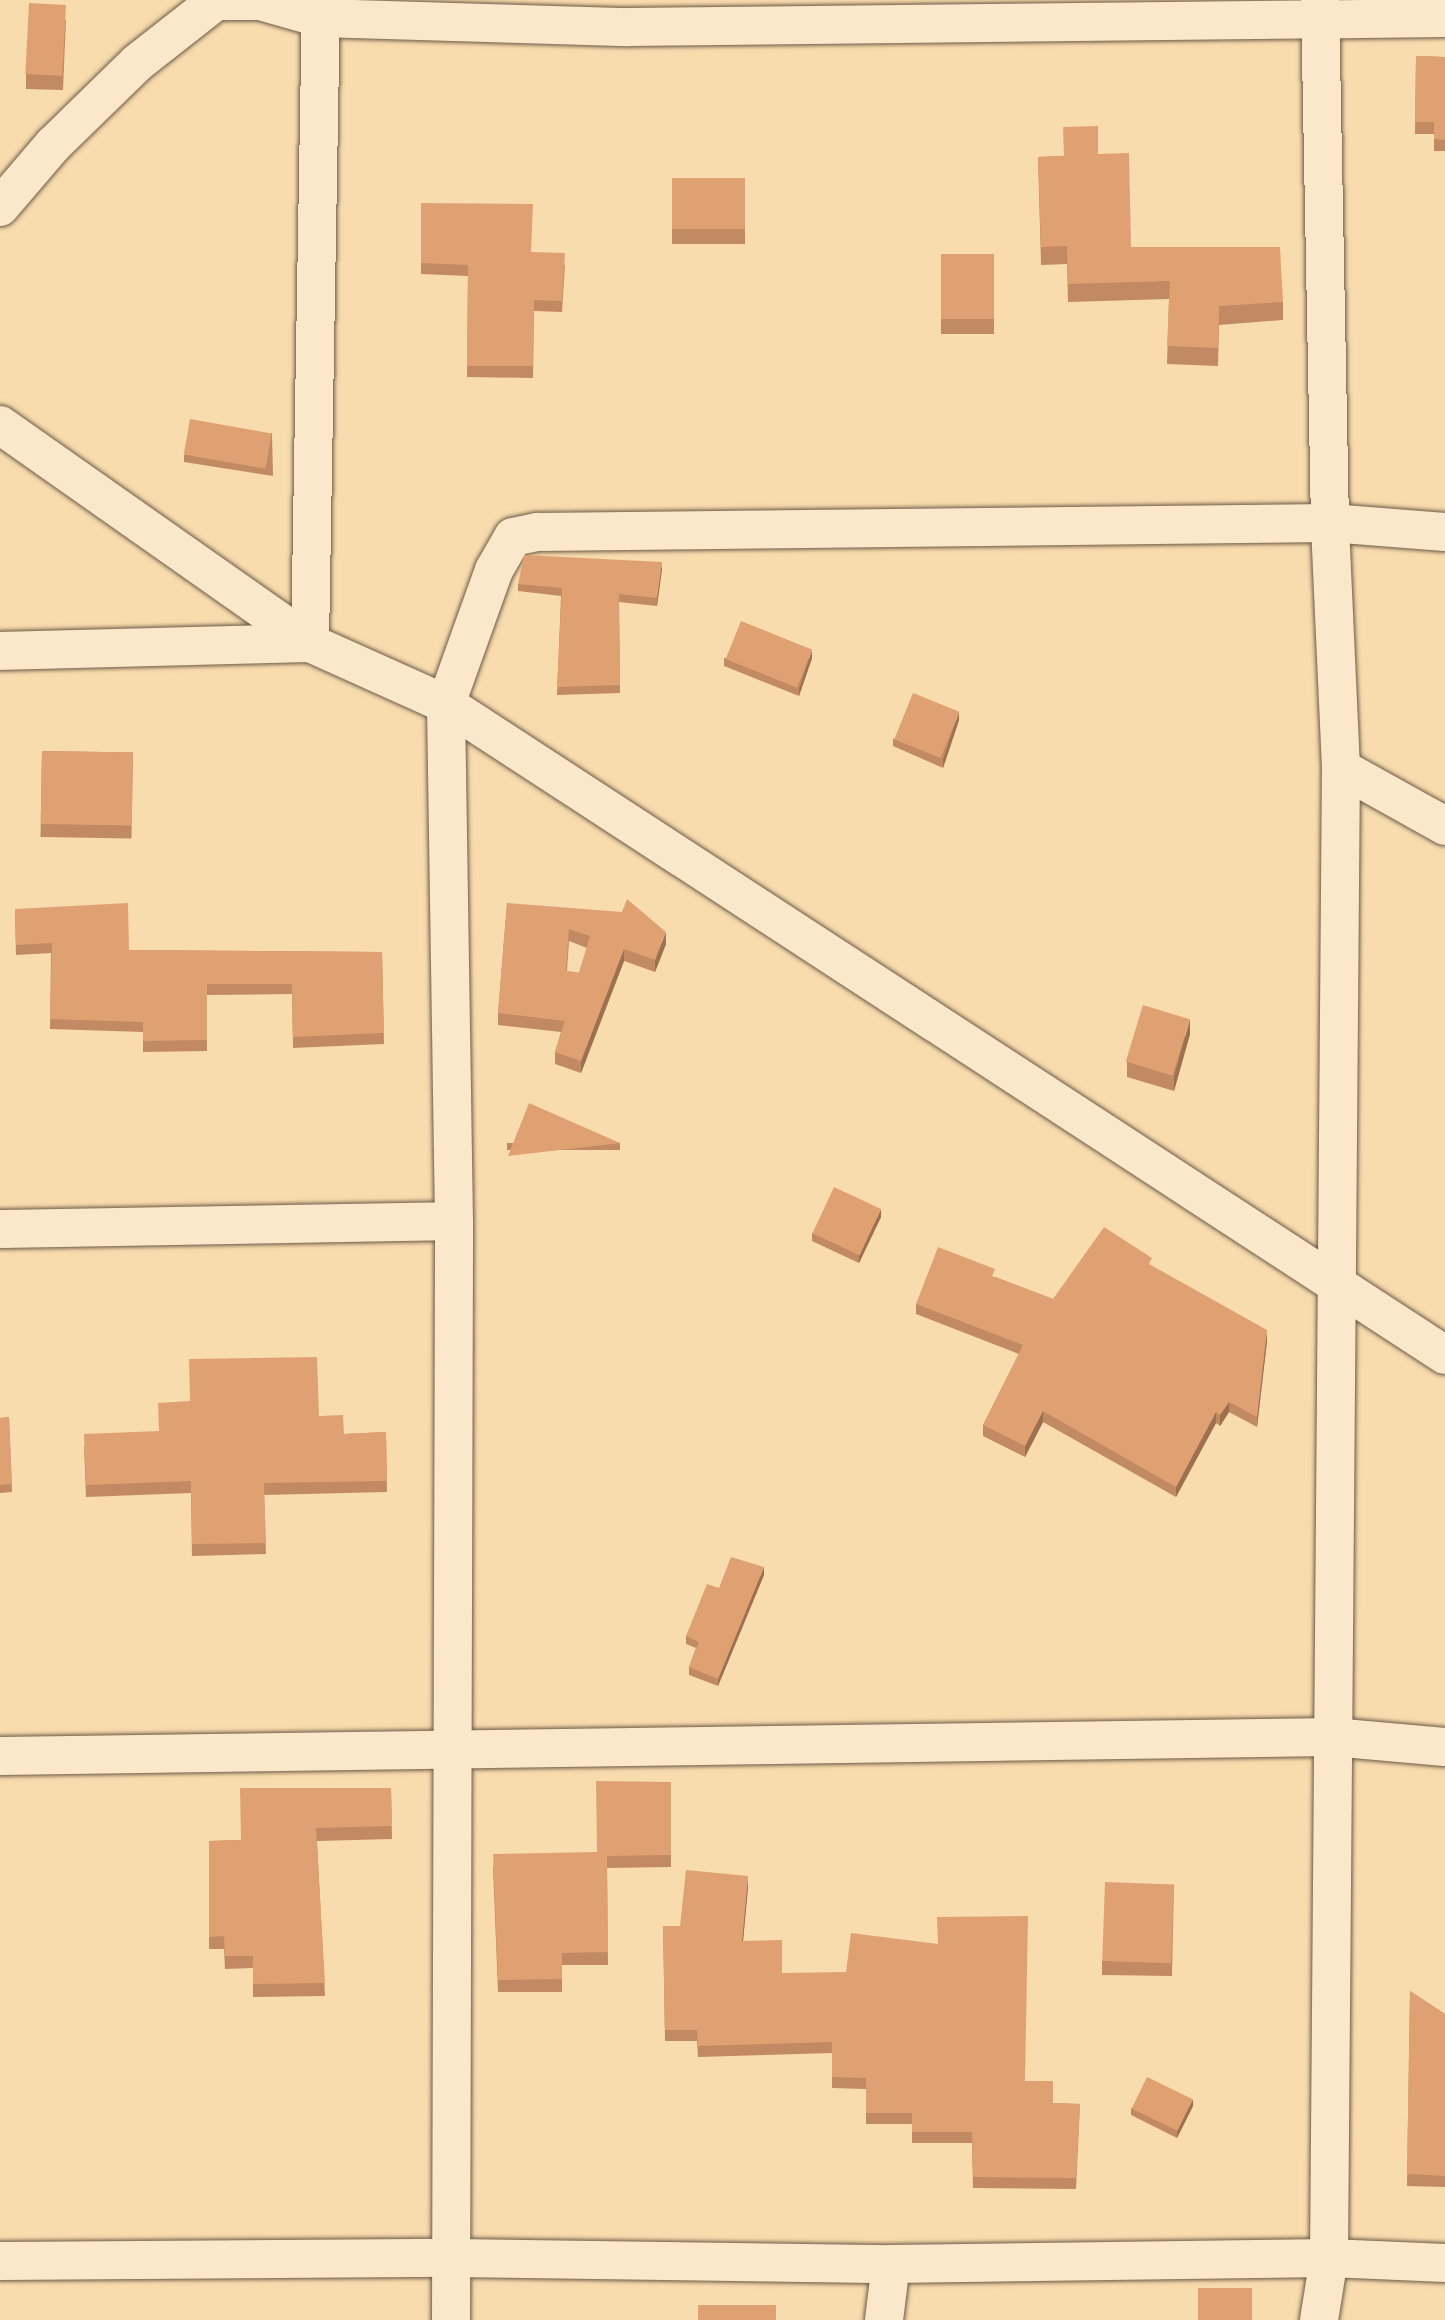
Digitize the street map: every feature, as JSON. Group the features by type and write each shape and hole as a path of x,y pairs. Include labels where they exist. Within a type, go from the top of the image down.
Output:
{"street":[{"path":"0,207 53,145 137,64 216,1 260,1 320,9 628,27 1320,10 1445,18"},
{"path":"310,643 320,9"},
{"path":"1319,2320 1329,2258 1341,768 1330,523 1320,10"},
{"path":"0,425 310,643 446,704 1338,1285 1442,1349"},
{"path":"451,2320 454,1221 446,704 494,570 513,537 537,532 1330,523 1445,532"},
{"path":"0,651 310,643"},
{"path":"1341,768 1445,826"},
{"path":"0,1229 454,1221"},
{"path":"0,1756 451,1747 1332,1737 1445,1747"},
{"path":"0,2261 450,2258 891,2264 1329,2258 1445,2263"},
{"path":"884,2320 891,2264"}],"building":[{"path":"29,3 66,5 62,76 25,74"},
{"path":"1416,56 1445,57 1445,140 1434,139 1434,122 1415,122"},
{"path":"1098,126 1098,154 1129,153 1131,247 1280,247 1283,302 1219,306 1218,348 1167,346 1170,281 1068,284 1067,246 1041,247 1038,157 1064,156 1063,127"},
{"path":"672,178 745,178 745,229 672,229"},
{"path":"421,203 533,204 531,252 565,253 562,301 534,300 533,366 467,366 468,265 421,263"},
{"path":"941,254 994,254 994,319 941,319"},
{"path":"190,419 272,433 265,469 184,454"},
{"path":"524,555 662,562 657,598 619,594 620,685 557,687 562,588 518,584"},
{"path":"741,621 812,650 797,688 726,659"},
{"path":"913,693 959,712 941,758 894,739"},
{"path":"42,751 133,753 132,826 41,824"},
{"path":"627,899 666,932 655,960 624,949 581,1061 555,1052 565,1021 498,1013 507,903 622,912","holes":["569,929 590,936 579,973 566,971"]},
{"path":"128,903 129,950 382,952 384,1033 293,1037 292,984 207,984 207,1040 143,1041 143,1022 50,1019 52,943 16,945 15,909"},
{"path":"1143,1005 1190,1019 1173,1076 1126,1061"},
{"path":"529,1103 620,1143 508,1156"},
{"path":"834,1187 881,1209 860,1255 812,1233"},
{"path":"1104,1227 1152,1258 1149,1264 1267,1330 1257,1417 1229,1402 1220,1415 1216,1412 1176,1487 1043,1411 1025,1446 983,1425 1023,1345 916,1304 938,1247 995,1269 992,1276 1053,1299"},
{"path":"317,1357 319,1416 343,1415 344,1434 386,1432 387,1481 264,1483 266,1543 192,1544 191,1481 86,1485 84,1434 159,1431 158,1403 190,1401 189,1359"},
{"path":"9,1417 12,1484 0,1485 0,1418"},
{"path":"731,1557 764,1567 718,1679 689,1667 699,1642 686,1636 707,1584 719,1588"},
{"path":"596,1781 671,1782 671,1855 607,1856 608,1952 562,1953 562,1979 498,1980 493,1854 597,1852"},
{"path":"240,1788 391,1788 392,1826 316,1828 325,1983 253,1984 253,1956 225,1956 224,1936 209,1937 209,1841 241,1840"},
{"path":"686,1870 748,1876 742,1941 782,1940 782,1973 846,1972 851,1933 938,1944 937,1917 1028,1916 1025,2081 1053,2081 1053,2103 1080,2104 1076,2178 973,2177 972,2132 912,2132 912,2113 866,2113 866,2078 832,2077 832,2042 698,2046 697,2030 665,2030 663,1926 680,1926"},
{"path":"1105,1882 1174,1884 1171,1963 1102,1961"},
{"path":"1410,1991 1445,2014 1445,2176 1407,2174"},
{"path":"1147,2077 1193,2099 1177,2131 1132,2108"},
{"path":"1198,2288 1252,2288 1252,2320 1198,2320"},
{"path":"698,2305 776,2305 776,2320 698,2320"}]}
